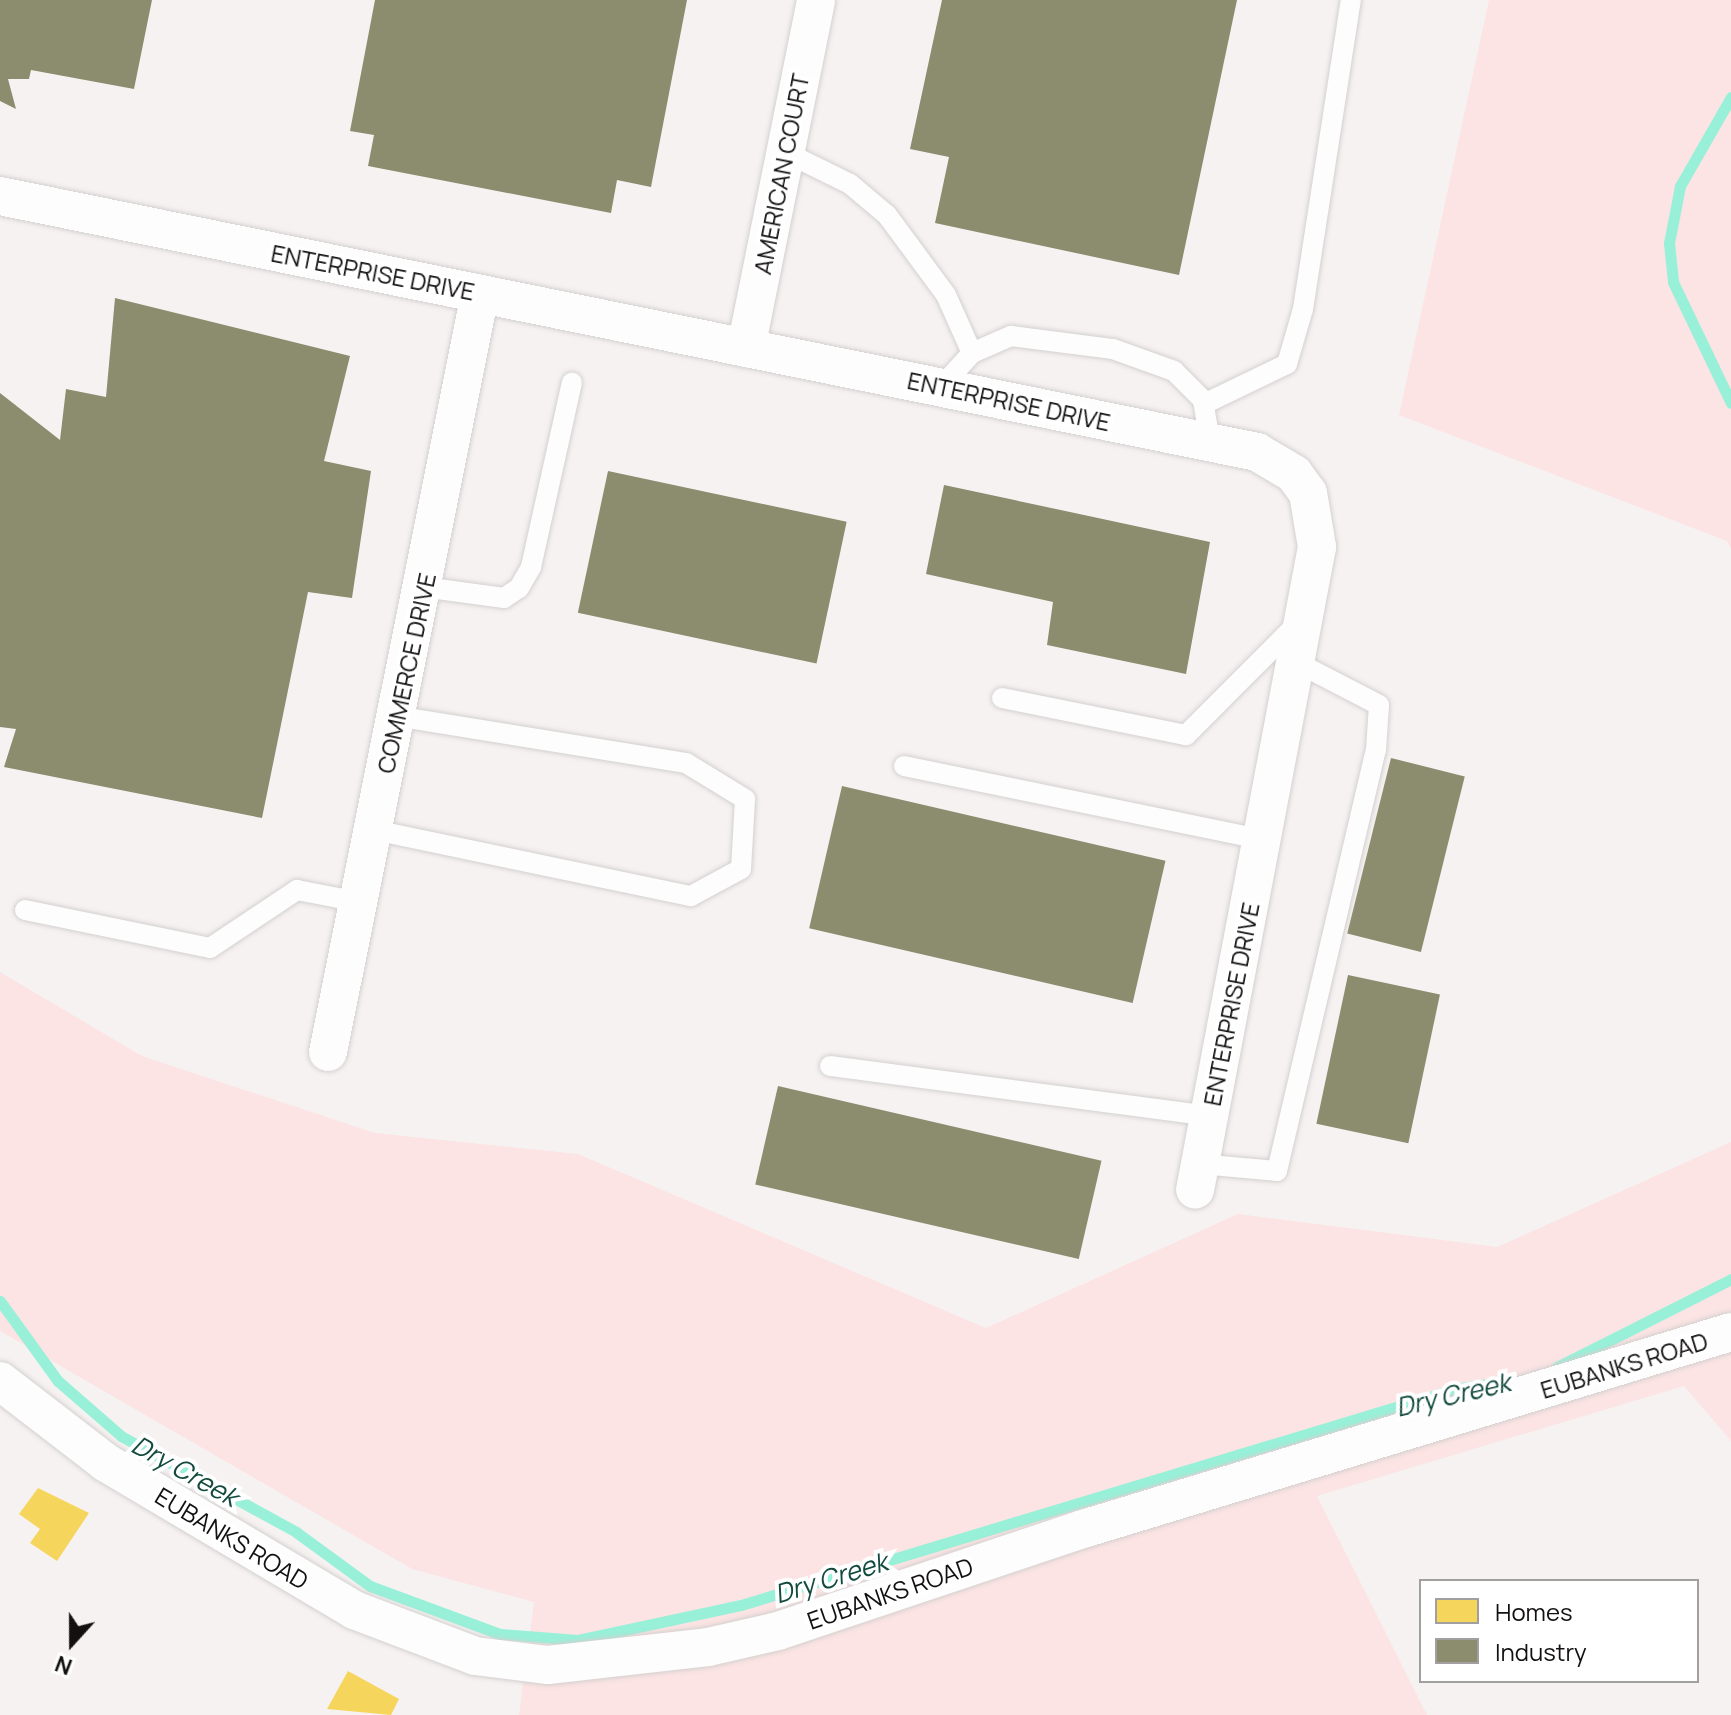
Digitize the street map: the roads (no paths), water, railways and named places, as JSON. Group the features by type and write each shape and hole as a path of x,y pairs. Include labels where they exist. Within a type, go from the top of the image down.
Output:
{"street":[{"name":"AMERICAN COURT","path":"746,348 816,0"},
{"name":"ENTERPRISE DRIVE","path":"0,196 1210,442 1276,460 1308,493 1317,547 1298,663 1198,1177"},
{"name":"COMMERCE DRIVE","path":"328,1052 480,294"},
{"name":"EUBANKS ROAD","path":"0,1381 105,1462 354,1610 475,1656 548,1665 708,1647 778,1631 1113,1519 1731,1332"}],"lane":[{"path":"1204,404 1287,364 1303,309 1351,0"},
{"path":"785,152 850,184 887,215 946,295 972,353"},
{"path":"941,387 972,353 1011,336 1113,349 1174,371 1204,404 1210,442"},
{"path":"423,587 504,598 519,588 531,567 572,382"},
{"path":"1002,698 1186,735 1306,615"},
{"path":"1198,1177 1277,1171 1376,750 1379,705 1298,663"},
{"path":"374,830 691,896 741,869 745,799 686,763 397,716"},
{"path":"904,766 1263,840"},
{"path":"25,910 210,948 297,890 359,902"},
{"path":"830,1066 1209,1116"}],"waterway":[{"name":"Dry Creek","path":"1731,97 1680,186 1669,243 1673,282 1731,403"},
{"name":"Dry Creek","path":"1557,1367 1731,1279"},
{"name":"Dry Creek","path":"0,1301 58,1381 121,1436 296,1532 370,1586 500,1634 578,1640 741,1605 1455,1389 1514,1380"}]}
